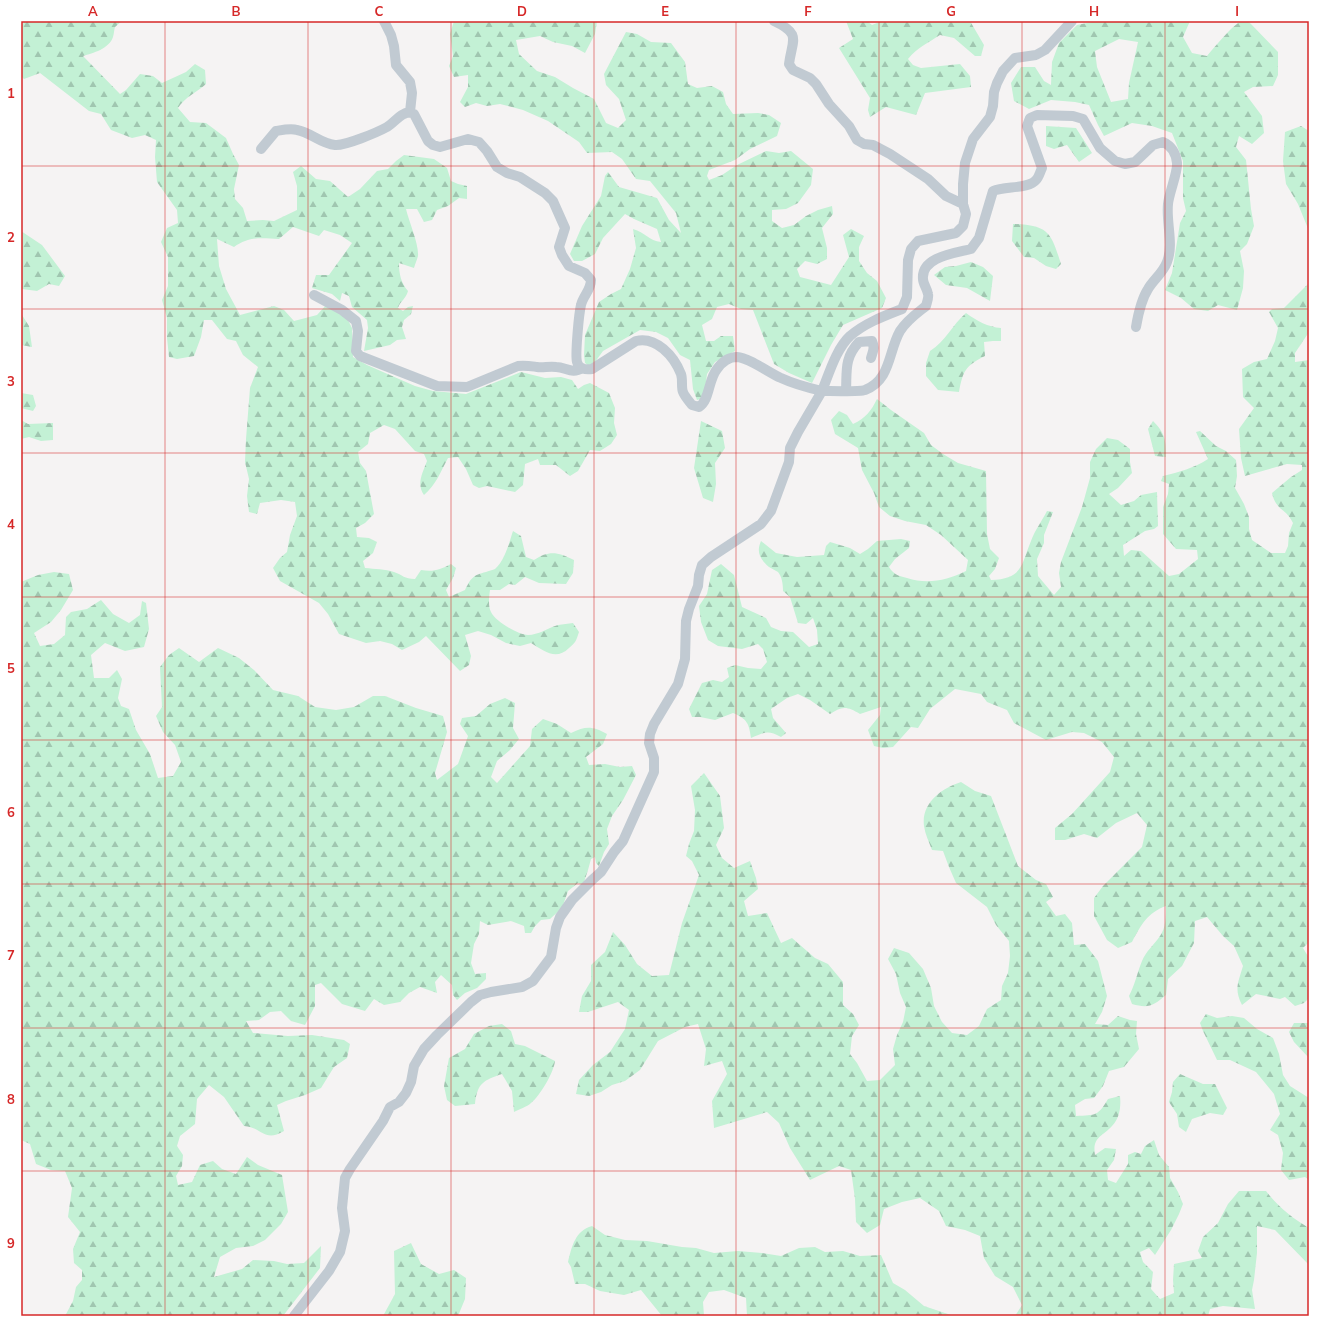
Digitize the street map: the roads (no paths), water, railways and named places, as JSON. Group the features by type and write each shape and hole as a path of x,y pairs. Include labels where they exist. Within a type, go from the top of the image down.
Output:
{"street":[{"path":"384,21 391,35 394,46 396,65 410,82 412,92 410,112"},
{"path":"774,21 786,26 794,36 794,46 789,64 793,70 810,78 816,84 829,104 849,126 857,140 890,154 928,179 946,196 963,204"},
{"path":"294,1316 330,1271 340,1252 345,1231 342,1208 345,1178 383,1121 390,1107 399,1102 406,1094 411,1082 414,1066 424,1049 466,1006 480,995 522,987 533,982 550,957 556,928 560,917 572,900 601,872 623,841 654,772 654,758 649,743 650,734 654,724 678,684 685,659 686,621 698,586 702,565 711,557 761,524 771,511 789,462 790,448 822,391 837,355 850,337 872,321 902,309 907,297 908,260 911,249 918,241 956,233 963,226 966,214 963,204 965,163 973,139 990,117 993,106 994,92 1003,71 1015,58 1036,56 1045,50 1072,21"},
{"path":"261,149 276,131 296,129 335,145 347,143 374,134 388,126 400,116 410,112"},
{"path":"410,112 414,114 428,141 433,145 440,147 468,139 479,142 487,151 497,167 507,173 520,177 545,193 553,201 565,228 559,247 562,255 569,266 585,273 591,280 591,286 581,305 577,363 582,368 587,370 592,369 636,341 642,339 652,340 659,344 667,352 682,375 683,391 692,405 699,407 704,404 710,381 716,370 730,357 746,359 782,379 822,391 864,391 874,385 885,374 890,354 899,333 908,321 926,306 928,294 923,281 923,271 930,262 971,249 979,238 994,191 1000,188 1025,186 1036,181 1042,168 1027,126 1030,118 1037,115 1073,116 1083,119 1100,148 1115,161 1125,164 1135,162 1153,145 1162,142 1170,145 1174,152 1177,164 1168,204 1167,223 1170,248 1167,262 1157,279 1148,289 1138,314 1136,327"},
{"path":"314,295 342,310 356,321 358,331 356,351 360,356 437,386 467,388 518,366 527,364 536,367 556,366 571,371 578,371 582,368"},
{"path":"846,391 848,358 853,348 859,342 872,342 874,345 874,350 871,358"}]}
